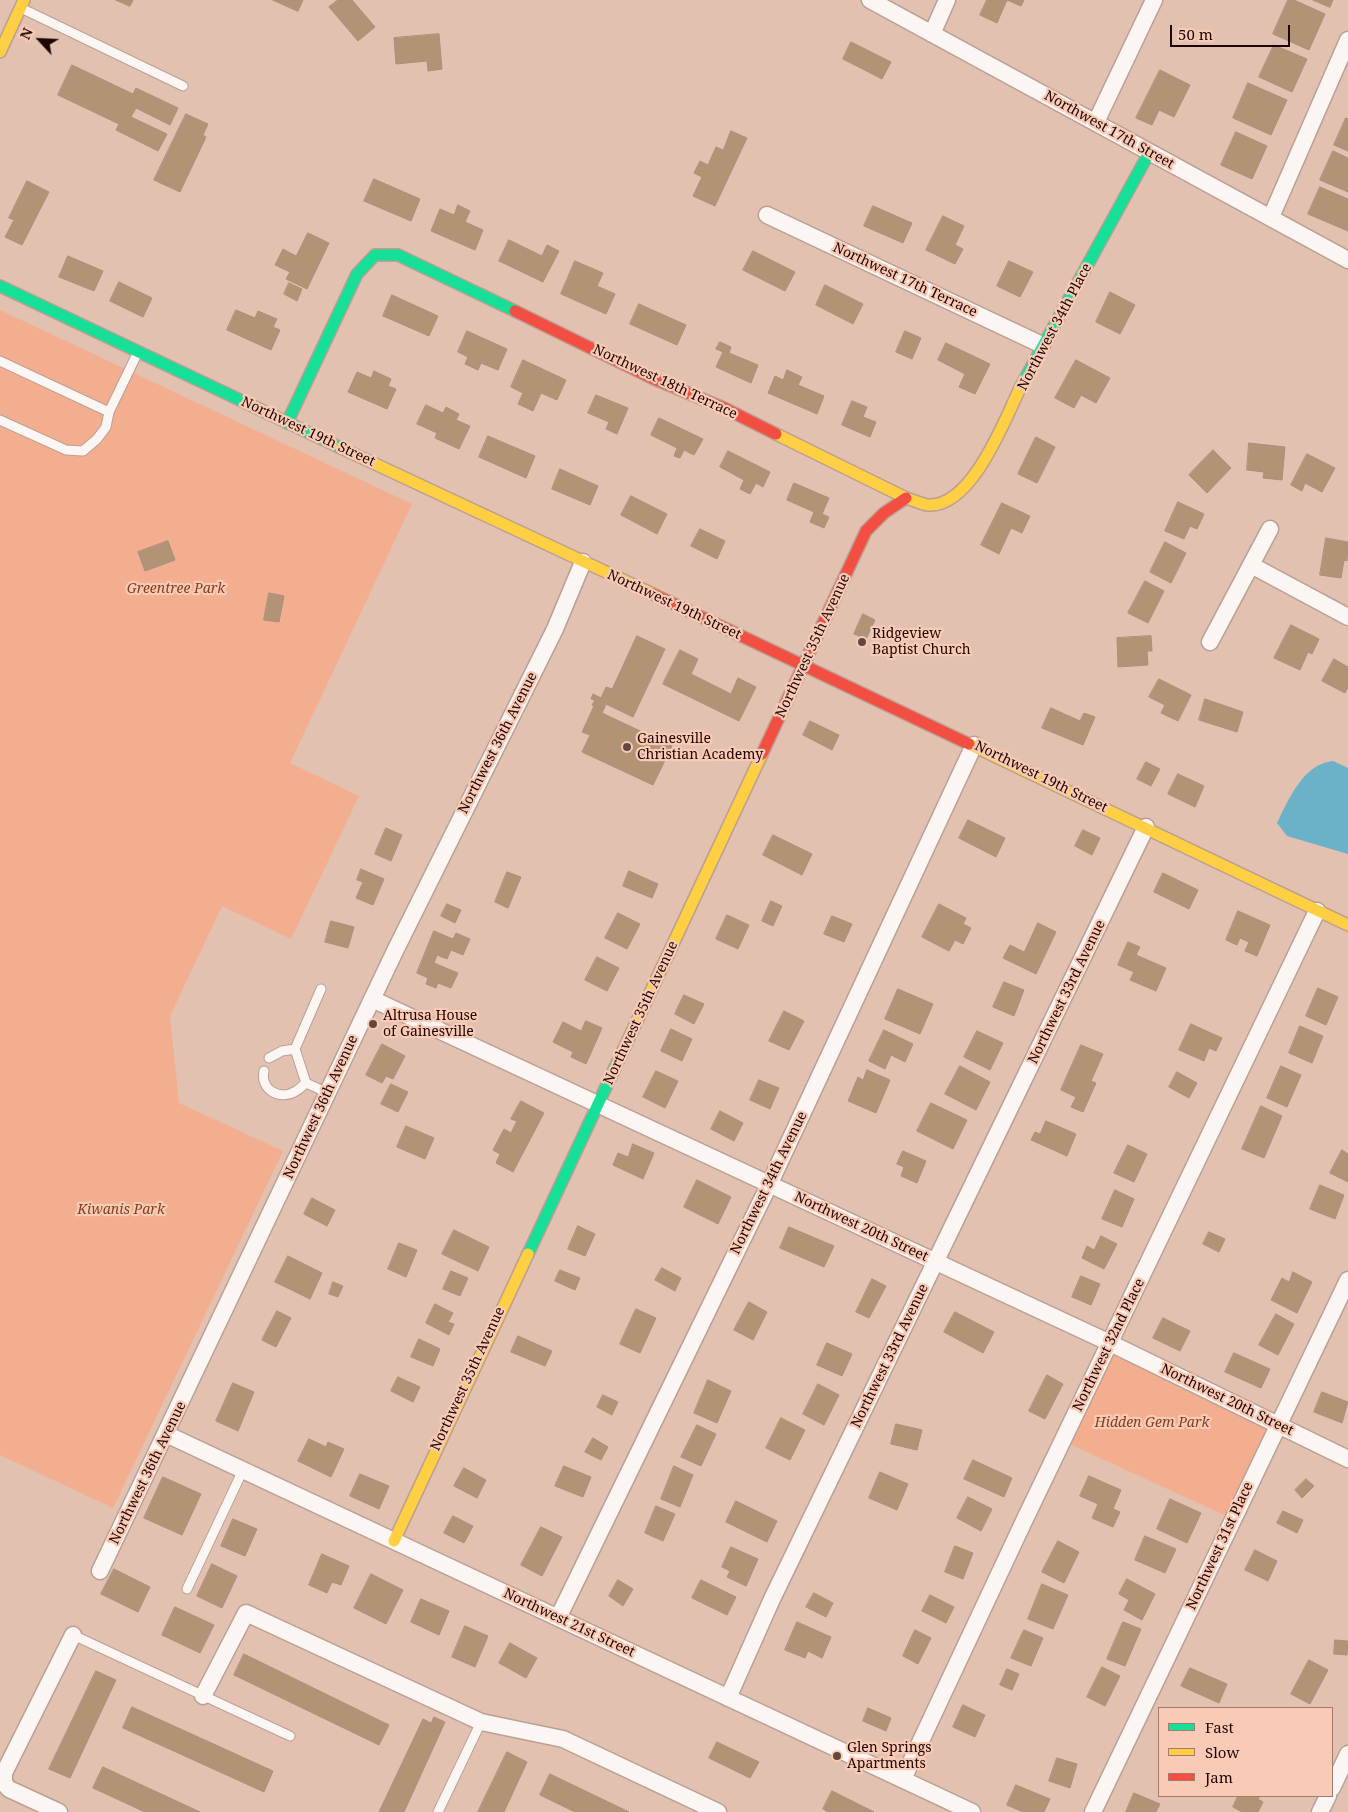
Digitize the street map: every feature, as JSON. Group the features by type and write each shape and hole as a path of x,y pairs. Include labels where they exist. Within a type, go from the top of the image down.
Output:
{"street":[{"name":"Northwest 17th Street","path":"870,0 1348,260"},
{"path":"932,34 947,0"},
{"path":"1096,122 1154,0"},
{"path":"0,52 22,4"},
{"path":"1271,217 1348,40"},
{"name":"Northwest 34th Place","path":"955,497 977,474 1042,345 1150,153"},
{"name":"Northwest 17th Terrace","path":"767,216 1042,345"},
{"name":"Northwest 18th Terrace","path":"287,423 357,274 375,255 398,255 654,379 724,408 906,498 928,506 955,497"},
{"name":"Northwest 19th Street","path":"0,286 287,423 974,744 1348,925"},
{"name":"Northwest 35th Avenue","path":"394,1541 866,531 884,513 906,498"},
{"path":"1210,642 1270,530"},
{"name":"Northwest 36th Avenue","path":"100,1571 372,999 555,629 583,562"},
{"path":"1251,565 1348,616"},
{"name":"Northwest 34th Avenue","path":"558,1618 769,1185 974,744"},
{"name":"Northwest 33rd Avenue","path":"728,1698 772,1600 1146,827"},
{"name":"Northwest 32nd Place","path":"903,1780 1317,910"},
{"name":"Northwest 20th Street","path":"372,999 598,1106 1110,1343 1348,1459"},
{"name":"Northwest 31st Place","path":"1093,1812 1348,1280"},
{"name":"Northwest 21st Street","path":"166,1434 972,1812"},
{"path":"203,1696 246,1613 481,1722 562,1739 718,1812"},
{"path":"59,1812 9,1789 4,1783 4,1773 73,1635"},
{"path":"1333,1786 1348,1754"},
{"path":"1320,1812 1328,1797"}],"lane":[{"path":"22,4 183,86"},
{"path":"0,420 66,450 83,451 97,439 106,427 109,412 138,352"},
{"path":"0,361 109,412"},
{"path":"322,990 295,1049 306,1083 328,1093"},
{"path":"269,1058 282,1051 295,1049"},
{"path":"264,1071 262,1080 264,1086 273,1092 282,1094 296,1092 306,1083"},
{"path":"187,1590 243,1470"},
{"path":"73,1635 290,1736"},
{"path":"438,1812 481,1722"}],"green space":[{"name":"Greentree Park","path":"0,310 412,504 290,763 359,796 291,939 222,906 170,1016 179,1103 283,1151 113,1508 0,1455"},
{"name":"Hidden Gem Park","path":"1110,1343 1277,1426 1233,1519 1063,1441"}],"water":[{"path":"1333,761 1348,768 1348,854 1287,836 1277,823 1292,794 1305,776 1322,764"}],"building":[{"path":"116,0 133,0 130,6"},
{"path":"273,0 303,0 298,11"},
{"path":"338,0 352,0 375,27 358,41 329,7"},
{"path":"987,0 1007,0 997,23 980,15"},
{"path":"1007,0 1024,0 1021,6"},
{"path":"1288,0 1294,0 1325,14 1309,50 1273,34"},
{"path":"1313,0 1333,0 1330,7"},
{"path":"439,34 442,69 428,71 427,61 396,64 394,38"},
{"path":"851,42 891,62 882,79 843,59"},
{"path":"1274,45 1307,59 1292,92 1259,77"},
{"path":"72,65 133,94 136,88 178,108 170,125 136,108 131,117 167,134 158,151 116,130 119,124 58,95"},
{"path":"1160,70 1190,85 1174,117 1159,110 1152,125 1136,118"},
{"path":"1248,83 1287,100 1271,135 1233,118"},
{"path":"186,114 208,124 203,135 206,137 180,192 154,180"},
{"path":"1346,118 1348,119 1348,151 1334,145"},
{"path":"731,131 747,138 715,206 693,196 702,177 694,173 700,161 708,165 716,147 723,150"},
{"path":"1236,132 1267,146 1252,179 1221,165"},
{"path":"1333,151 1348,158 1348,192 1320,180"},
{"path":"374,179 420,199 411,221 364,201"},
{"path":"27,181 49,192 22,245 5,237 14,220 9,218"},
{"path":"1320,187 1348,199 1348,231 1308,214"},
{"path":"458,205 470,211 465,222 483,230 475,250 431,231 440,209 454,215"},
{"path":"873,206 912,223 903,243 864,226"},
{"path":"943,216 964,226 955,245 963,249 955,264 926,250"},
{"path":"308,233 329,243 307,289 286,279 290,272 275,265 283,249 296,256"},
{"path":"509,240 542,256 547,245 559,251 543,282 499,261"},
{"path":"753,251 795,272 785,291 743,270"},
{"path":"68,256 103,271 94,291 59,277"},
{"path":"575,261 603,273 597,286 615,294 606,314 561,294"},
{"path":"1009,261 1033,272 1020,297 997,286"},
{"path":"119,282 152,298 143,317 110,301"},
{"path":"289,283 302,289 297,301 284,294"},
{"path":"825,285 863,304 853,324 816,305"},
{"path":"1110,292 1135,305 1120,334 1096,322"},
{"path":"392,295 438,316 429,336 383,316"},
{"path":"639,304 686,325 677,345 630,324"},
{"path":"236,310 255,318 258,311 277,319 273,327 280,330 271,350 227,330"},
{"path":"467,331 507,349 498,370 481,363 478,370 465,364 468,357 458,352"},
{"path":"905,331 921,338 912,359 896,352"},
{"path":"720,342 731,347 729,353 758,365 751,383 716,367 723,352 716,349"},
{"path":"946,343 990,364 975,394 959,387 965,374 938,360"},
{"path":"523,360 566,380 557,400 541,393 533,411 518,404 523,393 511,387"},
{"path":"1076,360 1110,378 1096,403 1081,395 1074,408 1055,398"},
{"path":"787,370 802,377 798,385 824,396 817,414 768,393 775,376 783,380"},
{"path":"374,371 391,379 388,386 396,389 387,409 348,392 357,372 371,378"},
{"path":"596,395 628,408 617,434 606,429 609,422 588,413"},
{"path":"852,401 867,407 863,417 876,422 870,437 842,425"},
{"path":"426,405 443,413 446,407 459,414 456,420 470,426 459,449 435,438 437,433 417,424"},
{"path":"659,418 703,439 694,455 684,450 680,458 674,456 677,448 651,435"},
{"path":"488,436 535,456 526,478 479,457"},
{"path":"1036,437 1055,447 1037,483 1018,474"},
{"path":"1249,443 1285,447 1282,480 1263,478 1264,472 1247,470"},
{"path":"1213,450 1231,468 1207,493 1189,475"},
{"path":"728,451 770,472 763,487 756,483 750,494 740,489 744,480 720,467"},
{"path":"1307,454 1335,468 1322,492 1305,483 1302,491 1291,485"},
{"path":"560,469 598,486 590,505 552,489"},
{"path":"794,483 829,498 822,514 829,517 824,528 810,522 814,512 787,500"},
{"path":"631,496 667,514 657,534 621,515"},
{"path":"1178,502 1204,514 1197,529 1190,526 1184,539 1165,531"},
{"path":"1002,503 1030,516 1022,533 1011,528 999,554 981,545"},
{"path":"700,529 725,541 717,559 691,546"},
{"path":"1326,538 1348,542 1347,561 1344,560 1341,578 1320,575"},
{"path":"168,541 175,560 145,571 138,552"},
{"path":"1165,542 1186,553 1171,583 1150,572"},
{"path":"1145,581 1164,591 1148,623 1128,613"},
{"path":"269,593 284,596 279,622 264,620"},
{"path":"863,614 875,620 866,639 854,634"},
{"path":"1291,625 1319,639 1312,654 1308,652 1300,670 1274,658"},
{"path":"637,636 665,649 633,717 606,704 602,713 672,746 653,785 582,752 590,735 582,732 594,706 592,705 595,700 591,699 593,694 601,698 606,687 612,689"},
{"path":"1151,636 1152,651 1147,651 1148,665 1118,667 1117,638"},
{"path":"680,650 698,659 691,674 731,694 738,678 756,687 739,721 663,684"},
{"path":"1334,659 1348,667 1348,687 1345,693 1322,681"},
{"path":"1159,679 1191,695 1178,721 1161,713 1165,705 1149,697"},
{"path":"1205,699 1243,712 1237,732 1199,720"},
{"path":"1051,708 1080,721 1084,713 1095,717 1083,745 1042,728"},
{"path":"810,721 839,735 832,750 803,735"},
{"path":"1146,762 1160,769 1151,786 1137,779"},
{"path":"1178,774 1204,786 1195,807 1168,794"},
{"path":"968,820 1005,838 996,857 959,838"},
{"path":"386,828 402,835 391,861 375,854"},
{"path":"1083,830 1100,838 1092,855 1075,846"},
{"path":"773,835 812,854 802,875 763,855"},
{"path":"361,869 384,879 373,905 356,898 363,882 357,880"},
{"path":"629,871 658,884 652,898 623,886"},
{"path":"507,872 521,877 508,908 495,902"},
{"path":"1163,873 1198,890 1189,909 1154,892"},
{"path":"771,901 782,906 773,926 762,921"},
{"path":"447,904 461,910 455,923 441,916"},
{"path":"939,904 966,918 963,924 971,928 963,944 955,940 949,951 922,937"},
{"path":"1238,911 1270,925 1257,956 1245,951 1249,942 1240,938 1237,945 1226,940"},
{"path":"618,913 640,924 627,949 605,938"},
{"path":"727,915 749,925 738,949 716,939"},
{"path":"832,916 852,924 844,942 824,934"},
{"path":"331,921 354,927 348,948 325,942"},
{"path":"1038,923 1056,932 1036,974 1003,958 1010,945 1024,952"},
{"path":"434,931 453,939 456,933 470,939 463,955 451,950 447,959 437,955 434,963 458,973 451,988 438,983 436,988 426,984 428,978 417,973"},
{"path":"1128,942 1140,947 1136,955 1166,968 1156,991 1130,980 1134,972 1118,965"},
{"path":"597,957 619,968 607,991 585,980"},
{"path":"1004,982 1024,990 1014,1016 993,1007"},
{"path":"1318,988 1338,997 1326,1025 1306,1016"},
{"path":"898,989 933,1004 920,1034 885,1019"},
{"path":"684,995 704,1004 694,1024 675,1014"},
{"path":"784,1011 804,1021 789,1050 769,1041"},
{"path":"586,1021 602,1028 586,1064 571,1057 573,1052 553,1042 563,1022 581,1031"},
{"path":"1191,1024 1222,1038 1216,1051 1209,1048 1204,1061 1179,1050"},
{"path":"1300,1026 1323,1036 1312,1063 1289,1053"},
{"path":"671,1029 692,1039 682,1061 661,1051"},
{"path":"884,1030 913,1044 905,1062 891,1055 885,1069 869,1061"},
{"path":"977,1031 1003,1043 990,1070 964,1057"},
{"path":"382,1044 405,1056 393,1079 386,1076 382,1083 366,1075"},
{"path":"1081,1045 1103,1054 1091,1081 1096,1083 1083,1112 1071,1107 1076,1097 1061,1090"},
{"path":"960,1066 990,1082 976,1110 945,1094"},
{"path":"1281,1066 1301,1075 1287,1107 1267,1098"},
{"path":"867,1070 890,1080 876,1113 848,1101 858,1077 863,1080"},
{"path":"656,1071 678,1081 665,1108 643,1097"},
{"path":"1177,1072 1197,1083 1189,1098 1169,1087"},
{"path":"759,1080 779,1088 770,1109 750,1100"},
{"path":"391,1084 408,1092 398,1112 381,1104"},
{"path":"521,1101 544,1113 513,1172 496,1163 500,1154 493,1150 504,1129 511,1133 517,1121 511,1119"},
{"path":"931,1103 967,1120 953,1149 917,1131"},
{"path":"1261,1106 1282,1116 1264,1158 1242,1149"},
{"path":"720,1111 743,1123 734,1141 711,1129"},
{"path":"1046,1121 1076,1134 1067,1156 1031,1140 1035,1132 1040,1134"},
{"path":"406,1126 434,1138 425,1159 397,1147"},
{"path":"633,1144 654,1153 643,1179 613,1165 618,1153 628,1157"},
{"path":"1128,1145 1147,1154 1134,1182 1114,1173"},
{"path":"1342,1150 1348,1154 1348,1182 1330,1173"},
{"path":"903,1151 926,1161 917,1183 901,1176 904,1167 897,1164"},
{"path":"697,1180 731,1197 718,1224 684,1207"},
{"path":"1320,1185 1344,1195 1335,1219 1310,1209"},
{"path":"1115,1190 1134,1199 1122,1227 1102,1219"},
{"path":"312,1198 335,1210 327,1226 304,1214"},
{"path":"578,1226 595,1234 585,1256 568,1249"},
{"path":"789,1227 834,1246 824,1267 780,1248"},
{"path":"454,1230 489,1247 478,1271 442,1254"},
{"path":"1209,1232 1225,1239 1219,1252 1203,1244"},
{"path":"1101,1236 1117,1244 1104,1269 1082,1258 1087,1246 1094,1250"},
{"path":"399,1243 417,1250 406,1277 388,1269"},
{"path":"288,1256 322,1273 310,1299 275,1282"},
{"path":"662,1268 681,1278 675,1291 655,1280"},
{"path":"560,1270 580,1278 575,1290 555,1281"},
{"path":"451,1271 468,1278 460,1296 443,1289"},
{"path":"1293,1272 1312,1282 1297,1313 1271,1300 1282,1278 1289,1282"},
{"path":"1081,1276 1100,1284 1091,1305 1072,1297"},
{"path":"872,1279 886,1286 869,1318 856,1312"},
{"path":"333,1282 343,1286 338,1297 329,1294"},
{"path":"749,1302 767,1312 753,1340 734,1330"},
{"path":"435,1304 453,1313 448,1322 454,1324 449,1335 426,1323"},
{"path":"636,1309 656,1318 640,1353 620,1344"},
{"path":"277,1311 291,1318 276,1347 262,1340"},
{"path":"955,1312 994,1332 983,1353 944,1332"},
{"path":"1276,1314 1294,1324 1278,1355 1259,1345"},
{"path":"1163,1318 1190,1331 1180,1351 1153,1338"},
{"path":"518,1336 552,1351 545,1366 511,1352"},
{"path":"419,1339 440,1349 433,1366 411,1357"},
{"path":"827,1343 852,1354 842,1376 817,1365"},
{"path":"1234,1353 1270,1369 1261,1388 1225,1372"},
{"path":"1047,1375 1063,1384 1045,1419 1029,1411"},
{"path":"398,1377 420,1387 413,1402 391,1391"},
{"path":"708,1380 731,1391 717,1423 694,1413"},
{"path":"233,1383 254,1392 238,1431 216,1421"},
{"path":"818,1384 839,1395 824,1425 803,1414"},
{"path":"1322,1392 1348,1402 1342,1423 1314,1412"},
{"path":"603,1395 618,1402 612,1415 597,1407"},
{"path":"781,1418 805,1430 790,1460 766,1448"},
{"path":"896,1424 922,1430 917,1450 891,1444"},
{"path":"697,1425 716,1434 701,1466 681,1457"},
{"path":"593,1438 608,1447 601,1460 585,1452"},
{"path":"309,1439 326,1447 328,1442 344,1449 331,1477 298,1461"},
{"path":"973,1460 1012,1478 1004,1497 964,1479"},
{"path":"564,1466 591,1477 583,1497 555,1486"},
{"path":"674,1466 693,1475 680,1507 661,1499"},
{"path":"464,1468 486,1480 477,1498 454,1486"},
{"path":"880,1472 908,1484 897,1510 869,1498"},
{"path":"360,1474 389,1486 379,1509 350,1496"},
{"path":"1089,1476 1121,1490 1113,1509 1120,1512 1113,1527 1092,1518 1098,1504 1080,1496"},
{"path":"163,1477 201,1494 182,1535 144,1518"},
{"path":"1306,1479 1314,1486 1302,1498 1295,1490"},
{"path":"968,1497 992,1509 981,1531 957,1518"},
{"path":"1170,1499 1201,1513 1187,1543 1157,1529"},
{"path":"736,1501 777,1521 767,1542 726,1522"},
{"path":"656,1506 675,1514 663,1541 645,1533"},
{"path":"1283,1511 1303,1520 1297,1533 1277,1523"},
{"path":"453,1516 473,1526 464,1543 444,1533"},
{"path":"233,1519 257,1529 245,1556 221,1546"},
{"path":"541,1527 562,1537 542,1576 521,1565"},
{"path":"1145,1536 1176,1549 1165,1573 1135,1560"},
{"path":"1058,1541 1079,1552 1064,1583 1042,1572"},
{"path":"955,1546 973,1553 963,1579 945,1572"},
{"path":"731,1547 758,1559 746,1586 727,1577 730,1571 722,1567"},
{"path":"1255,1550 1277,1561 1268,1581 1245,1570"},
{"path":"322,1554 349,1566 341,1585 332,1582 327,1593 309,1585"},
{"path":"212,1564 237,1576 222,1608 197,1596"},
{"path":"114,1569 150,1587 138,1612 101,1594"},
{"path":"371,1574 403,1590 386,1624 354,1608"},
{"path":"1127,1579 1155,1594 1142,1620 1124,1610 1129,1600 1119,1594"},
{"path":"618,1580 633,1589 623,1606 609,1596"},
{"path":"701,1580 736,1597 727,1615 692,1598"},
{"path":"1042,1584 1068,1595 1053,1629 1028,1619"},
{"path":"814,1593 833,1603 826,1617 806,1607"},
{"path":"930,1595 954,1607 946,1623 922,1611"},
{"path":"421,1599 449,1611 439,1635 411,1622"},
{"path":"175,1607 214,1625 200,1653 162,1635"},
{"path":"797,1622 831,1637 822,1658 808,1651 805,1658 785,1650"},
{"path":"1123,1622 1141,1629 1125,1666 1107,1659"},
{"path":"465,1626 488,1636 475,1667 452,1657"},
{"path":"915,1630 931,1638 918,1664 903,1656"},
{"path":"1024,1630 1043,1638 1031,1666 1011,1658"},
{"path":"1335,1640 1348,1641 1347,1655 1334,1654"},
{"path":"510,1643 537,1658 526,1678 499,1663"},
{"path":"244,1654 389,1725 379,1745 234,1675"},
{"path":"1309,1660 1328,1670 1310,1704 1291,1694"},
{"path":"1102,1667 1120,1676 1105,1706 1087,1697"},
{"path":"1190,1668 1227,1684 1219,1703 1181,1686"},
{"path":"1007,1669 1019,1674 1012,1690 1000,1685"},
{"path":"96,1671 116,1680 70,1778 49,1769"},
{"path":"963,1705 985,1715 975,1737 953,1727"},
{"path":"132,1707 273,1771 264,1792 123,1728"},
{"path":"868,1708 891,1718 886,1731 863,1721"},
{"path":"434,1717 445,1722 404,1812 379,1812 423,1719 431,1723"},
{"path":"717,1742 759,1762 750,1778 709,1758"},
{"path":"507,1752 527,1762 504,1812 478,1812"},
{"path":"1057,1758 1077,1764 1070,1788 1049,1781"},
{"path":"103,1767 200,1812 145,1812 93,1788"},
{"path":"550,1774 629,1812 575,1812 540,1795"},
{"path":"1016,1785 1050,1799 1044,1812 1023,1812 1007,1805"},
{"path":"832,1791 874,1812 828,1812 823,1809"},
{"path":"1134,1793 1160,1804 1156,1812 1126,1812"},
{"path":"1238,1797 1259,1797 1258,1799 1263,1802 1258,1812 1242,1812 1233,1807"}],"traffic: fast":[{"path":"1021,386 1149,153"},
{"path":"287,423 357,274 375,255 398,255 515,311"},
{"path":"0,286 341,448"},
{"path":"528,1254 620,1057"}],"traffic: slow":[{"path":"0,52 24,0"},
{"path":"776,434 906,498 928,505 944,502 959,492 973,477 985,459 1021,386"},
{"path":"341,448 653,594"},
{"path":"969,744 1348,925"},
{"path":"620,1057 762,754"},
{"path":"394,1541 528,1254"}],"traffic: jam":[{"path":"515,311 654,379 724,408 776,434"},
{"path":"762,754 866,531 884,513 906,498"},
{"path":"653,594 969,744"}],"place":[{"name":"Ridgeview Baptist Church","path":"862,642"},
{"name":"Gainesville Christian Academy","path":"627,747"},
{"name":"Altrusa House of Gainesville","path":"373,1024"},
{"name":"Glen Springs Apartments","path":"837,1756"}],"park label":[{"name":"Kiwanis Park","path":"121,1210"}]}
